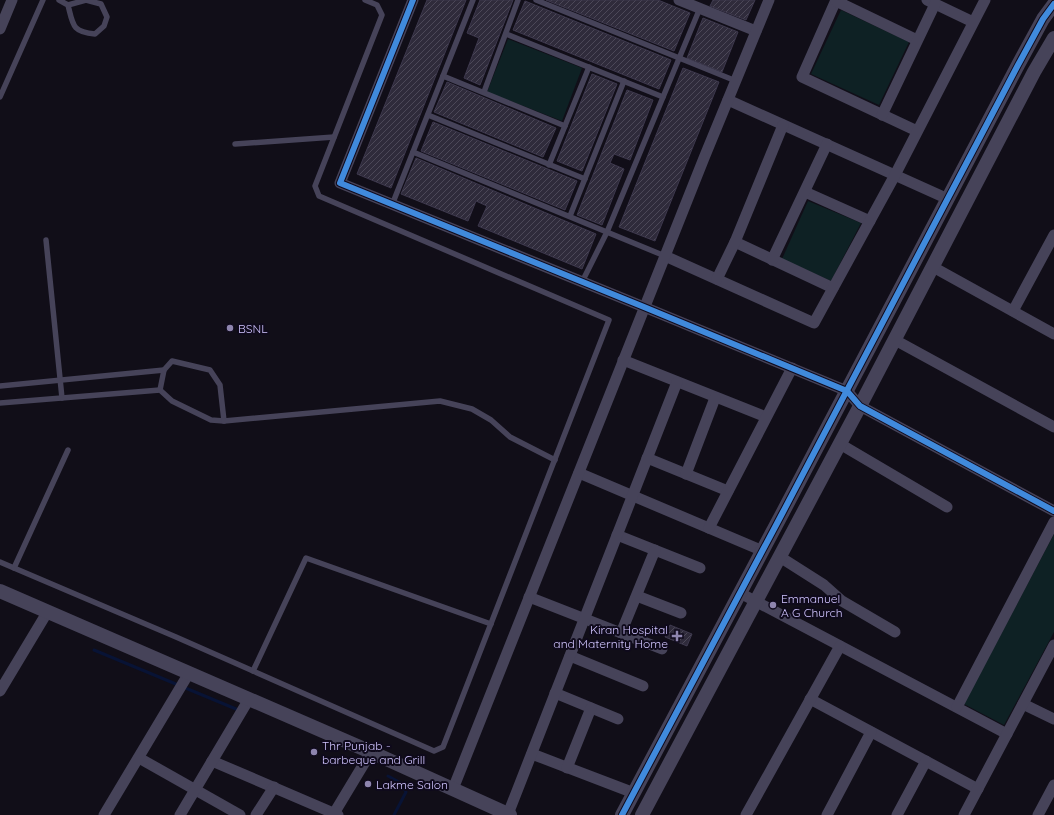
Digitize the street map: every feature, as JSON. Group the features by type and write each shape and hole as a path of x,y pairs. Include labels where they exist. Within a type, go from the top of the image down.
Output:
{"street":[{"path":"0,29 12,0"},
{"path":"413,0 340,184 847,391 860,406 1054,511"},
{"path":"679,0 703,6 756,31"},
{"path":"453,789 644,307 769,0"},
{"path":"917,40 836,0 802,77 917,131"},
{"path":"665,256 814,323 895,175 985,0"},
{"path":"882,115 917,40 931,2 973,22"},
{"path":"622,815 763,551 1043,19 1054,2"},
{"path":"642,815 895,340 1034,72 1054,38"},
{"path":"728,100 948,199"},
{"path":"717,279 735,242 783,125"},
{"path":"772,260 827,144"},
{"path":"805,192 870,221"},
{"path":"1013,311 1054,235"},
{"path":"735,242 833,288"},
{"path":"933,267 1054,334"},
{"path":"895,340 1054,427"},
{"path":"623,360 766,418"},
{"path":"709,528 792,368"},
{"path":"0,591 48,611 184,682 249,699 371,752 509,815 555,693 677,382"},
{"path":"686,474 715,398"},
{"path":"840,444 946,507"},
{"path":"647,458 728,491"},
{"path":"578,473 763,551"},
{"path":"957,707 1054,522"},
{"path":"617,535 700,568"},
{"path":"621,633 655,550"},
{"path":"780,557 824,585 842,601 895,632"},
{"path":"740,593 1007,734"},
{"path":"637,596 681,613"},
{"path":"529,597 662,649"},
{"path":"0,691 48,611"},
{"path":"964,815 1054,645"},
{"path":"746,815 840,646"},
{"path":"570,656 643,686"},
{"path":"105,815 184,682"},
{"path":"555,693 618,719"},
{"path":"180,815 249,699"},
{"path":"810,699 978,789"},
{"path":"1023,704 1054,719"},
{"path":"567,768 590,708"},
{"path":"827,815 871,732"},
{"path":"212,760 335,814 371,752"},
{"path":"532,754 634,793"},
{"path":"139,758 240,815"},
{"path":"897,815 926,761"},
{"path":"1038,815 1054,785"},
{"path":"256,815 274,787"}],"lane":[{"path":"0,97 43,0"},
{"path":"58,0 68,5 86,0 101,4 107,16 104,26 95,34 82,33 73,24 68,5"},
{"path":"0,562 434,751 443,747 609,320 319,196 315,186 382,14 377,5 364,0"},
{"path":"392,205 474,0"},
{"path":"484,92 518,0"},
{"path":"536,0 736,81"},
{"path":"582,282 607,232 679,58 703,6"},
{"path":"506,34 663,97"},
{"path":"549,165 589,67"},
{"path":"443,76 565,126"},
{"path":"570,216 624,81"},
{"path":"428,115 585,179"},
{"path":"235,144 334,137"},
{"path":"413,152 665,256"},
{"path":"46,240 62,398"},
{"path":"160,390 164,370 172,361 210,370 220,384 224,421"},
{"path":"0,386 164,370"},
{"path":"0,403 160,390 172,401 211,420 224,421 440,401 472,409 491,420 510,437 555,460"},
{"path":"14,568 68,450"},
{"path":"253,671 306,558 491,624"}],"green space":[{"path":"841,10 909,42 879,105 811,74"},
{"path":"508,39 582,68 562,121 487,92"},
{"path":"808,201 861,223 831,281 782,259"},
{"path":"1054,534 1054,632 1004,725 964,704"}],"building":[{"path":"427,0 466,0 391,188 357,174"},
{"path":"480,0 513,0 480,85 464,78 479,38 467,33"},
{"path":"546,0 658,0 690,13 674,51"},
{"path":"713,0 755,0 746,20 710,6"},
{"path":"525,1 671,60 659,89 513,30"},
{"path":"703,18 738,32 722,72 687,58"},
{"path":"683,68 719,82 655,241 619,227"},
{"path":"592,74 617,84 582,171 557,161"},
{"path":"447,82 556,128 543,157 434,112"},
{"path":"627,90 653,100 630,160 614,154 610,163 624,169 602,225 577,215"},
{"path":"433,122 577,181 565,210 421,151"},
{"path":"416,158 596,234 582,269 478,226 487,206 476,201 468,221 401,194"},
{"path":"670,625 692,634 687,646 665,637"}],"waterway":[{"path":"94,650 236,709"},
{"path":"388,776 401,783 406,792 394,815"}],"cycle path":[{"path":"413,0 340,183 847,391 860,406 1054,511"},
{"path":"622,815 1018,65 1043,19 1054,4"}],"place":[{"name":"BSNL","path":"230,328"},
{"name":"Emmanuel A G Church","path":"773,605"},
{"name":"Kiran Hospital and Maternity Home","path":"677,636"},
{"name":"Thr Punjab - barbeque and Grill","path":"314,752"},
{"name":"Lakme Salon","path":"368,784"}]}
